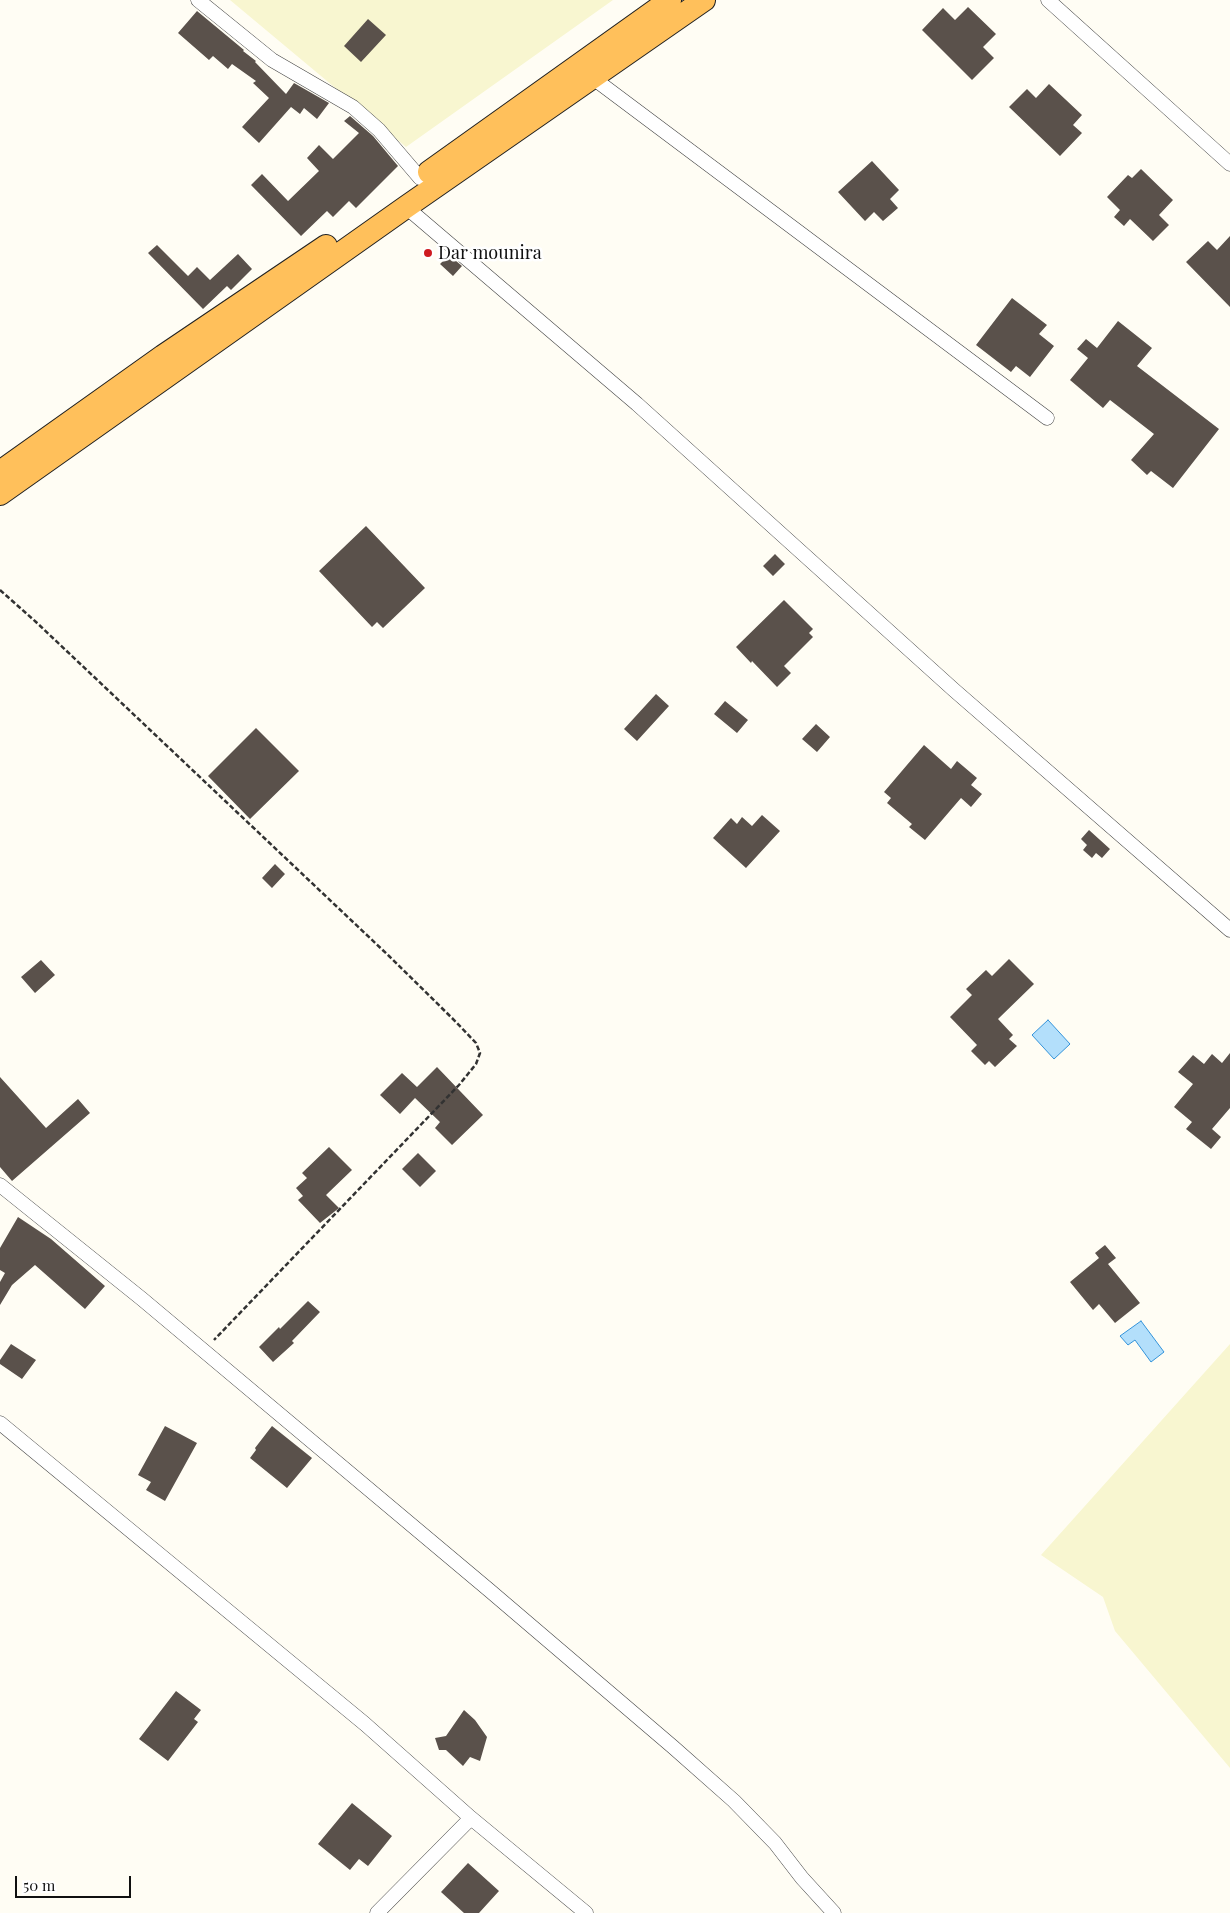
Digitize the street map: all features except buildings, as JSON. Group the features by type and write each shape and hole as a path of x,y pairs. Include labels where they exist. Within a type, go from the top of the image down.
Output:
{"highway":[{"path":"0,472 163,356 374,214 420,178 670,0"},
{"path":"0,494 406,206 704,0"}],"street":[{"path":"198,0 272,60 353,107 379,130 420,178"},
{"path":"1048,0 1230,164"},
{"path":"593,78 1047,418"},
{"path":"406,206 637,404 954,690 1230,930"},
{"path":"0,1185 204,1350 504,1603 720,1789 775,1843 802,1878 834,1913"},
{"path":"0,1422 365,1724 471,1818 586,1913"},
{"path":"377,1913 471,1818"}],"path":[{"path":"0,590 396,963 476,1043 480,1053 476,1064 459,1086 204,1350"}],"shaded area":[{"path":"230,0 613,0 406,147"},
{"path":"1230,1344 1230,1768 1115,1631 1103,1597 1041,1555"}],"water":[{"path":"1048,1020 1070,1044 1054,1059 1032,1035"},
{"path":"1141,1321 1164,1352 1151,1362 1135,1340 1128,1345 1120,1336"}],"place":[{"name":"Dar mounira","path":"428,253"}]}
